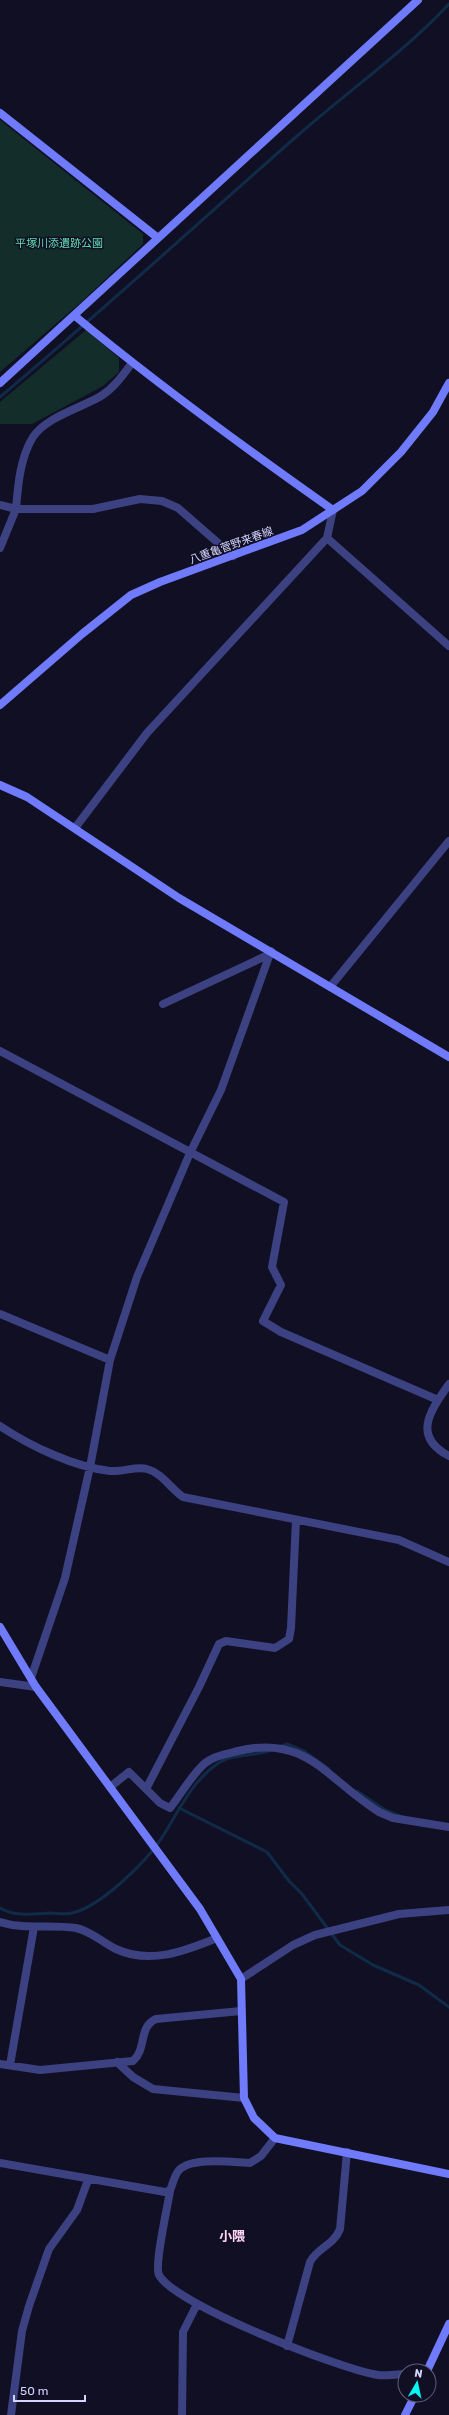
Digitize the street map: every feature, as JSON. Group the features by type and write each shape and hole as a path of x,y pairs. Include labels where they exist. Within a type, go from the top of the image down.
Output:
{"street":[{"path":"0,383 75,316 418,0"},
{"path":"0,113 158,238"},
{"path":"75,316 132,362 244,447 333,510 327,538 147,733 75,828"},
{"path":"0,548 16,509 26,454 34,436 57,417 103,395 119,381 132,362"},
{"name":"八重亀菅野来春線","path":"0,705 82,634 132,595 160,582 302,530 362,491 401,452 433,412 449,383"},
{"path":"0,505 16,509 93,509 140,499 162,501 178,508 234,556"},
{"path":"327,538 449,646"},
{"path":"0,785 27,797 179,898 449,1057"},
{"path":"330,987 449,841"},
{"path":"163,1004 271,952"},
{"path":"31,1678 65,1578 90,1467 110,1360 137,1277 190,1153 221,1090 271,952"},
{"path":"0,1051 284,1202 272,1267 282,1285 263,1320 281,1332 438,1400"},
{"path":"0,1314 110,1360"},
{"path":"449,1384 438,1400 428,1420 426,1432 432,1443 449,1456"},
{"path":"0,1426 27,1444 90,1467 125,1471 146,1468 160,1475 183,1497 398,1540 449,1562"},
{"path":"146,1789 199,1687 219,1644 226,1641 275,1648 288,1639 291,1628 296,1520"},
{"path":"0,1627 36,1687 200,1909 241,1979 244,2098 254,2118 275,2138 449,2174"},
{"path":"0,1682 36,1687"},
{"path":"110,1787 129,1772 160,1803 170,1808 204,1764 215,1757 254,1747 275,1747 302,1754 379,1812 393,1818 449,1827"},
{"path":"241,1979 293,1945 315,1935 399,1914 449,1910"},
{"path":"0,1922 20,1927 76,1928 90,1934 117,1950 132,1954 155,1956 180,1953 217,1938"},
{"path":"10,2065 34,1927"},
{"path":"0,2064 40,2070 133,2061 137,2057 146,2026 156,2019 241,2011"},
{"path":"117,2062 133,2077 153,2089 244,2098"},
{"path":"275,2138 256,2161 250,2163 200,2161 177,2171 170,2191 158,2271 165,2281 197,2304 287,2346 378,2375 397,2374"},
{"path":"287,2346 313,2255 337,2236 340,2229 347,2152"},
{"path":"0,2163 88,2180 165,2192 170,2191"},
{"path":"11,2415 22,2330 29,2306 49,2249 74,2216 88,2180"},
{"path":"182,2415 183,2332 197,2304"},
{"path":"431,2363 449,2324"},
{"path":"405,2415 411,2403"}],"green space":[{"name":"平塚川添遺跡公園","path":"0,120 143,234 143,244 80,303 0,372"},
{"path":"86,330 119,358 119,372 103,386 32,424 0,424 0,402"}],"waterway":[{"path":"0,397 297,136 394,56 449,4"},
{"path":"280,1747 287,1744 304,1751 329,1769"},
{"path":"0,1908 18,1914 67,1914 83,1909 95,1902 121,1883 154,1849 192,1789 208,1771 228,1758 269,1751"},
{"path":"357,1791 385,1810 400,1816"},
{"path":"179,1808 267,1852 289,1881 302,1894 340,1945 373,1965 419,1985 449,2007"}],"district":[{"name":"小隈","path":"232,2236"}]}
